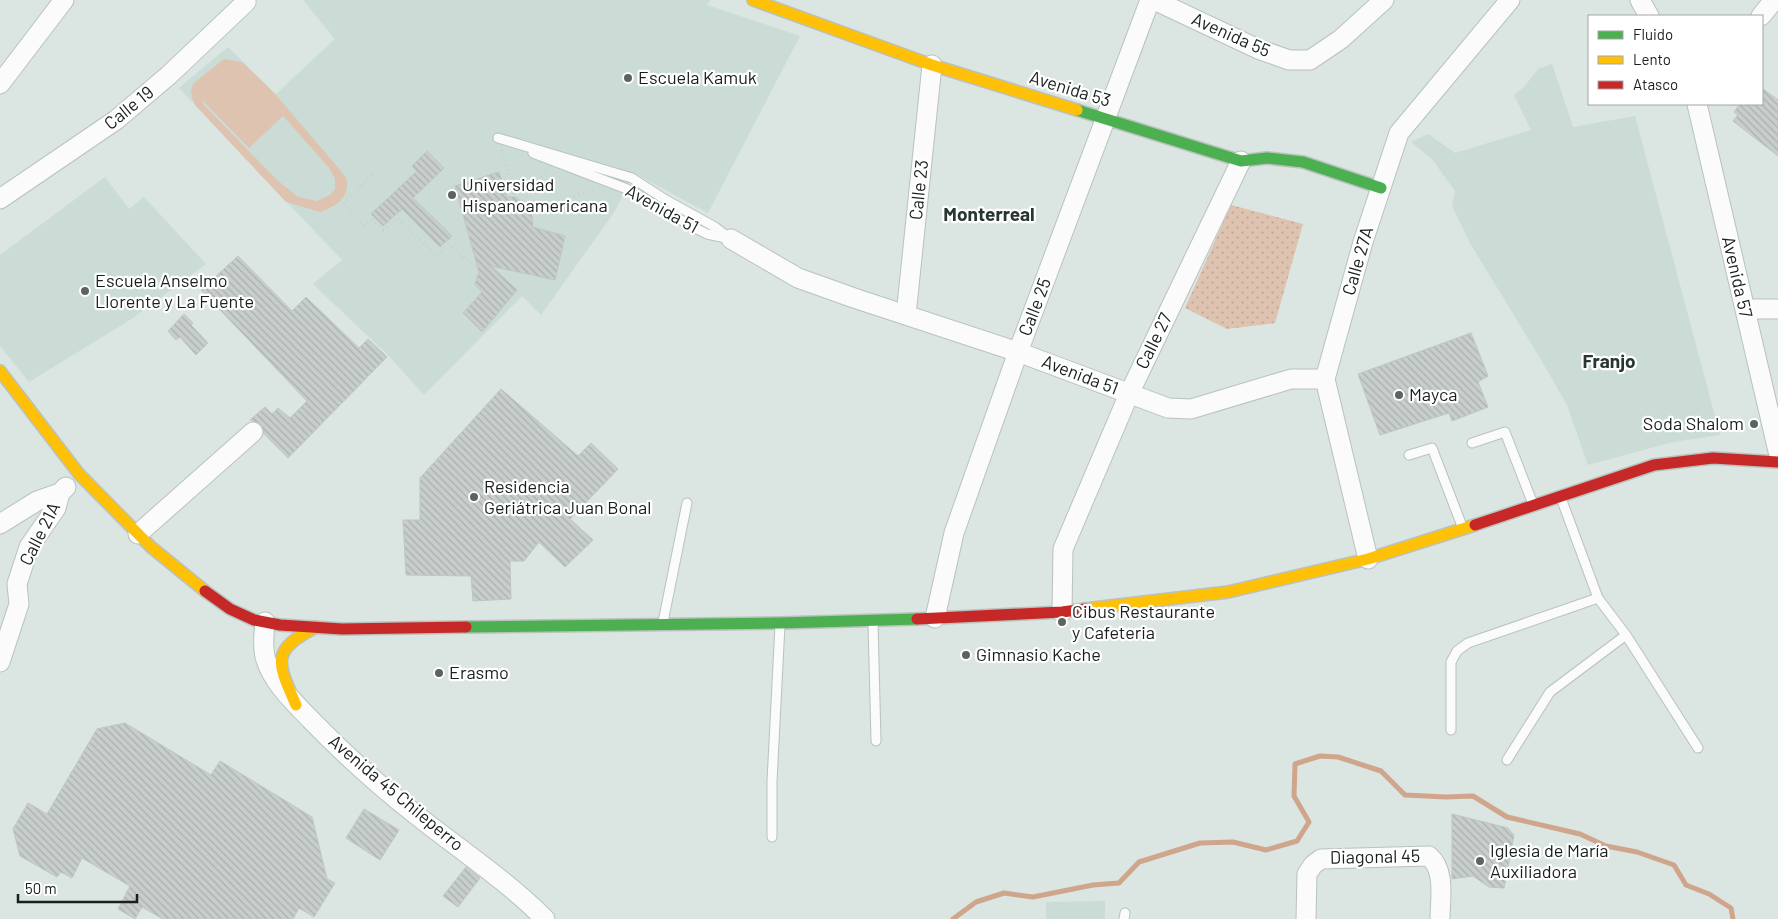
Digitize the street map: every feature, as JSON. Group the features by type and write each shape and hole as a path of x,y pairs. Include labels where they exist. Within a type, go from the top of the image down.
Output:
{"main road":[{"name":"Avenida 53","path":"753,0 932,64 1241,161 1267,158 1303,162 1381,188"},
{"path":"0,371 79,474 170,564 206,592 230,609 254,620 280,625 342,629 780,623 1062,612 1228,592 1368,559 1654,465 1713,458 1778,462"},
{"path":"296,705 279,662 280,654 286,644 297,636 316,627"}],"street":[{"path":"0,84 64,0"},
{"name":"Calle 25","path":"935,618 954,533 1018,352 1150,0"},
{"name":"Avenida 55","path":"1154,0 1258,49 1289,60 1310,60 1340,39 1384,0"},
{"name":"Calle 27A","path":"1368,559 1325,379 1363,242 1399,134 1510,0"},
{"path":"1640,0 1648,15"},
{"path":"1762,15 1774,0"},
{"name":"Calle 19","path":"0,199 116,120 169,75 245,1"},
{"name":"Calle 23","path":"906,315 932,64"},
{"name":"Avenida 57","path":"1697,105 1778,451"},
{"name":"Calle 27","path":"1062,612 1063,549 1129,394 1241,161"},
{"name":"Avenida 51","path":"731,239 798,278 1018,352 1168,408 1191,409 1291,379 1325,379"},
{"path":"1745,309 1778,309"},
{"path":"138,534 253,432"},
{"path":"0,524 37,501 60,493 79,474"},
{"name":"Calle 21A","path":"0,662 18,604 17,584 29,547 56,508 60,493"},
{"name":"Avenida 45 Chileperro","path":"265,622 266,660 277,681 296,705 364,771 416,815 473,857 528,902 545,919"},
{"name":"Diagonal 45","path":"1306,919 1307,874 1314,864 1321,859 1429,856 1436,862 1440,872 1440,919"}],"lane":[{"name":"Avenida 51","path":"498,138 627,189 673,217 707,234 731,239"},
{"name":"Avenida 51","path":"498,138 632,178 666,200 715,227 731,239"},
{"path":"673,217 679,206"},
{"path":"1472,443 1505,432 1534,506"},
{"path":"1409,455 1432,448 1463,529"},
{"path":"1561,497 1598,598 1626,634 1698,748"},
{"path":"662,625 687,503"},
{"path":"1451,730 1451,662 1457,651 1468,643 1598,598"},
{"path":"873,620 876,741"},
{"path":"772,837 772,781 780,623"},
{"path":"1507,760 1550,692 1626,634"}],"path":[{"path":"498,138 515,197"},
{"path":"522,201 549,167 551,160"},
{"path":"372,174 344,204 365,226 372,220 383,230 397,218 438,256 449,244 471,264 480,268"},
{"path":"531,211 613,183"}],"shaded area":[{"name":"Universidad Hispanoamericana","path":"303,0 710,0 707,5 800,36 708,213 634,173 615,211 541,315 522,296 424,395 390,357 313,284 342,260 179,88 228,47 276,94 335,39"},
{"path":"224,59 242,62 276,95 346,177 346,190 341,200 332,207 320,212 286,202 195,105 191,91 194,83","holes":["201,99 249,148 283,116 329,168 335,179 335,189 330,195 317,201 298,197 277,180 204,105"]},
{"path":"1552,64 1573,127 1635,116 1720,435 1673,442 1588,465 1567,405 1470,243 1452,206 1455,191 1432,159 1411,142 1428,134 1455,153 1531,130 1514,95 1524,87 1538,69"},
{"name":"Escuela Anselmo Llorente y La Fuente","path":"105,177 129,209 144,197 206,264 133,318 29,382 0,346 0,255"},
{"path":"1231,205 1303,224 1275,323 1227,329 1185,308"},
{"path":"1105,901 1105,919 1046,919 1046,902"}],"building":[{"path":"1763,89 1778,100 1778,156 1733,121 1738,115 1734,112 1739,105 1763,105"},
{"path":"427,151 444,168 413,198 452,236 440,247 402,209 383,226 371,214 417,171 412,166"},
{"path":"499,172 507,197 515,197 528,206 533,227 565,236 555,280 491,266 517,290 482,332 463,313 482,292 475,284 479,272 455,186"},
{"path":"238,256 292,311 306,297 359,348 368,339 387,357 288,458 264,434 261,424 250,420 265,407 272,414 278,408 290,418 307,401 201,290"},
{"path":"184,314 193,323 191,325 208,343 196,355 180,337 176,340 168,331"},
{"path":"1471,333 1488,376 1478,382 1488,407 1452,421 1449,413 1380,435 1358,374"},
{"name":"Residencia Geriátrica Juan Bonal","path":"501,389 578,456 591,443 618,469 570,519 593,540 565,567 539,542 524,561 510,561 511,599 473,601 471,576 406,575 403,520 420,520 420,478"},
{"path":"125,723 211,775 220,761 312,817 327,879 335,883 314,917 299,908 293,919 163,919 142,907 135,919 118,909 130,886 82,858 72,878 61,872 57,877 20,856 13,829 28,803 47,814 97,729"},
{"path":"364,809 399,830 380,860 346,838"},
{"name":"Iglesia de María Auxiliadora","path":"1452,814 1508,828 1514,835 1504,888 1489,887 1473,876 1452,879"},
{"path":"466,867 480,878 458,907 443,896"}],"waterway":[{"path":"953,919 976,902 1004,893 1033,897 1093,885 1119,883 1139,862 1200,843 1233,842 1266,850 1297,841 1309,822 1294,796 1295,764 1320,756 1338,757 1381,771 1405,795 1473,796 1507,817 1580,834 1606,846 1637,852 1674,865 1686,885 1709,894 1731,908 1733,919"}],"traffic: fast":[{"path":"1077,110 1241,161 1267,158 1303,162 1381,188"},
{"path":"466,627 780,623 917,619"}],"traffic: slow":[{"path":"753,0 932,65 1077,110"},
{"path":"0,371 79,474 151,547 205,591"},
{"path":"1085,609 1228,592 1368,559 1475,525"},
{"path":"296,705 282,668 284,651 301,635 316,627"}],"traffic: jam":[{"path":"1475,525 1654,465 1713,458 1778,462"},
{"path":"205,591 230,609 254,620 280,625 342,629 466,627"},
{"path":"917,619 1062,612 1085,609"}],"place":[{"name":"Escuela Kamuk","path":"628,78"},
{"name":"Universidad Hispanoamericana","path":"452,195"},
{"name":"Escuela Anselmo Llorente y La Fuente","path":"85,291"},
{"name":"Mayca","path":"1399,395"},
{"name":"Soda Shalom","path":"1754,424"},
{"name":"Residencia Geriátrica Juan Bonal","path":"474,497"},
{"name":"Cibus Restaurante y Cafeteria","path":"1062,622"},
{"name":"Gimnasio Kache","path":"966,655"},
{"name":"Erasmo","path":"439,673"},
{"name":"Iglesia de María Auxiliadora","path":"1480,861"}],"district":[{"name":"Monterreal","path":"989,214"},
{"name":"Franjo","path":"1609,361"}]}
